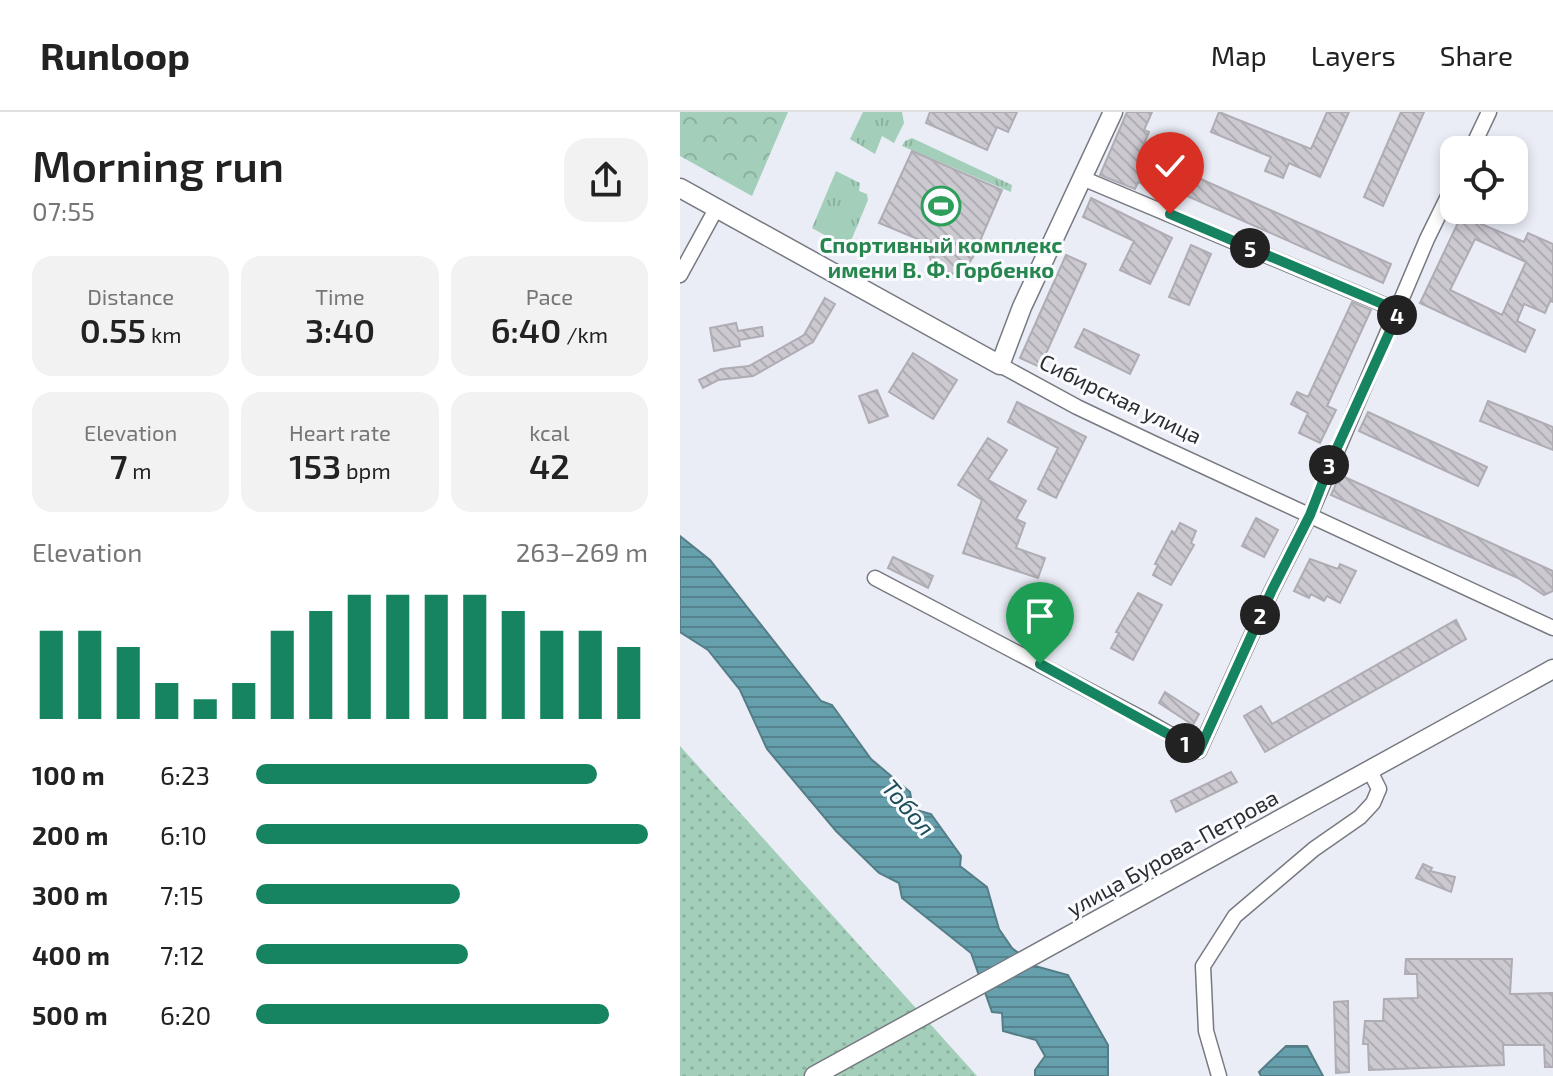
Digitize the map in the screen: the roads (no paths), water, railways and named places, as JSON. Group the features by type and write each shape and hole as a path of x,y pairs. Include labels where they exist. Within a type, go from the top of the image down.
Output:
{"main road":[{"path":"1000,365 1022,307 1113,112"},
{"name":"Сибирская улица","path":"680,188 1000,365"},
{"name":"улица Бурова-Петрова","path":"814,1076 1553,669"}],"street":[{"path":"1478,136 1489,112"},
{"path":"1082,178 1399,311"},
{"path":"680,275 716,209"},
{"path":"875,578 1199,751 1272,590 1310,515 1440,213"},
{"name":"Сибирская улица","path":"1000,365 1090,413 1553,628"},
{"path":"1219,1076 1206,1031 1203,966 1235,916 1314,849 1360,817 1373,803 1379,789 1370,771"}],"water":[{"name":"Тобол","path":"680,536 710,560 821,701 832,705 871,759 910,792 913,809 931,814 961,856 960,866 987,887 999,929 1012,948 1035,966 1068,975 1108,1045 1108,1076 1035,1076 1035,1070 1045,1056 1036,1040 1003,1031 1002,1013 992,1012 971,953 902,898 899,883 879,873 836,831 767,749 740,690 708,650 680,632"},
{"path":"1286,1046 1307,1046 1323,1076 1261,1076 1259,1072"}],"place":[{"name":"Спортивный комплекс имени В. Ф. Горбенко","path":"941,206"}]}
